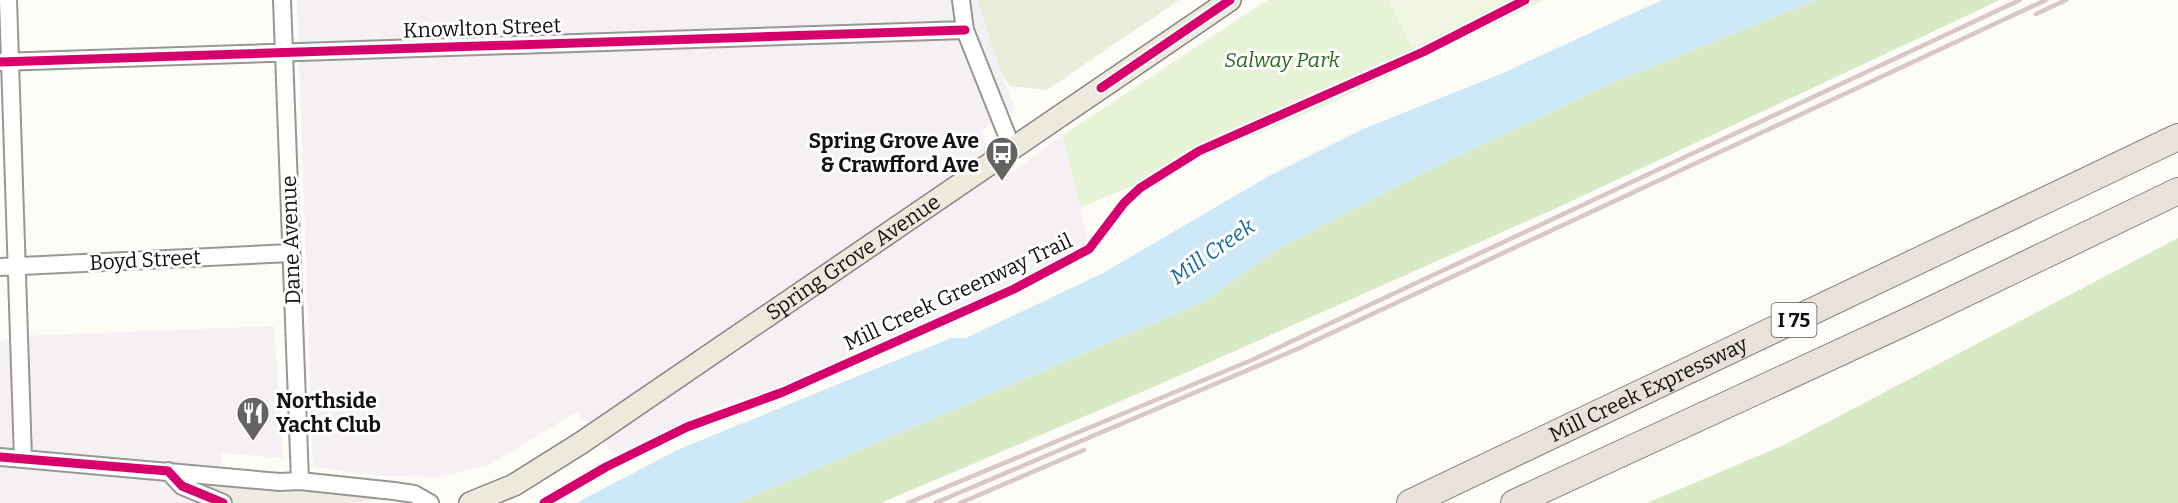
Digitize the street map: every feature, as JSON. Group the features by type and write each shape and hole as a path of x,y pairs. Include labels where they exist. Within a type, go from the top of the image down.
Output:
{"highway":[{"name":"Mill Creek Expressway","path":"1410,503 2178,136"},
{"name":"I 75","path":"1514,503 1908,321 2178,191"}],"main road":[{"name":"Spring Grove Avenue","path":"470,503 530,476 1230,0"}],"street":[{"path":"8,0 5,62 17,267 23,459"},
{"name":"Dane Avenue","path":"282,0 300,481"},
{"path":"961,0 965,30 1012,148"},
{"name":"Knowlton Street","path":"5,62 965,30"},
{"name":"Boyd Street","path":"0,267 291,253"},
{"path":"0,457 280,482 300,481 414,494 430,503"},
{"path":"168,471 182,486 222,503"}],"shaded area":[{"path":"297,0 977,0 1015,110 981,131 1003,179 1063,135 1088,243 1012,285 782,389 729,402 615,454 576,412 489,465 440,477 381,476 313,467"},
{"path":"274,326 283,458 222,453 216,503 0,503 0,341 19,336"},
{"path":"207,485 285,493 303,487 385,498 354,503 235,503"}],"green space":[{"path":"977,0 1179,0 1047,90 1010,86 1001,73"},
{"name":"Salway Park","path":"1267,0 1544,0 1335,101 1080,208 1063,135"},
{"path":"1388,0 1508,0 1412,48"},
{"path":"1816,0 2000,0 1561,206 1156,386 881,503 737,503 1205,301 1279,248 1422,173 1614,82"},
{"path":"2178,238 2178,503 1647,503 1784,445"}],"water":[{"name":"Mill Creek","path":"1662,0 1816,0 1614,82 1422,173 1279,248 1205,301 737,503 576,503 677,450 951,338 966,338 1103,273 1269,176 1363,129 1503,73"}],"railway":[{"path":"908,503 1252,360 2020,0"},
{"path":"935,503 1295,350 2046,0"},
{"path":"2036,14 2066,0"},
{"path":"960,503 1084,450"}],"cycle path":[{"path":"1101,88 1230,0"},
{"name":"Mill Creek Greenway Trail","path":"544,503 606,467 687,427 783,392 1014,289 1089,249 1124,203 1140,188 1199,151 1423,52 1525,0"},
{"path":"0,62 965,30"},
{"path":"0,457 168,471 182,486 223,503"}],"place":[{"name":"Spring Grove Ave & Crawfford Ave","path":"1002,182"},
{"name":"Northside Yacht Club","path":"253,442"}]}
